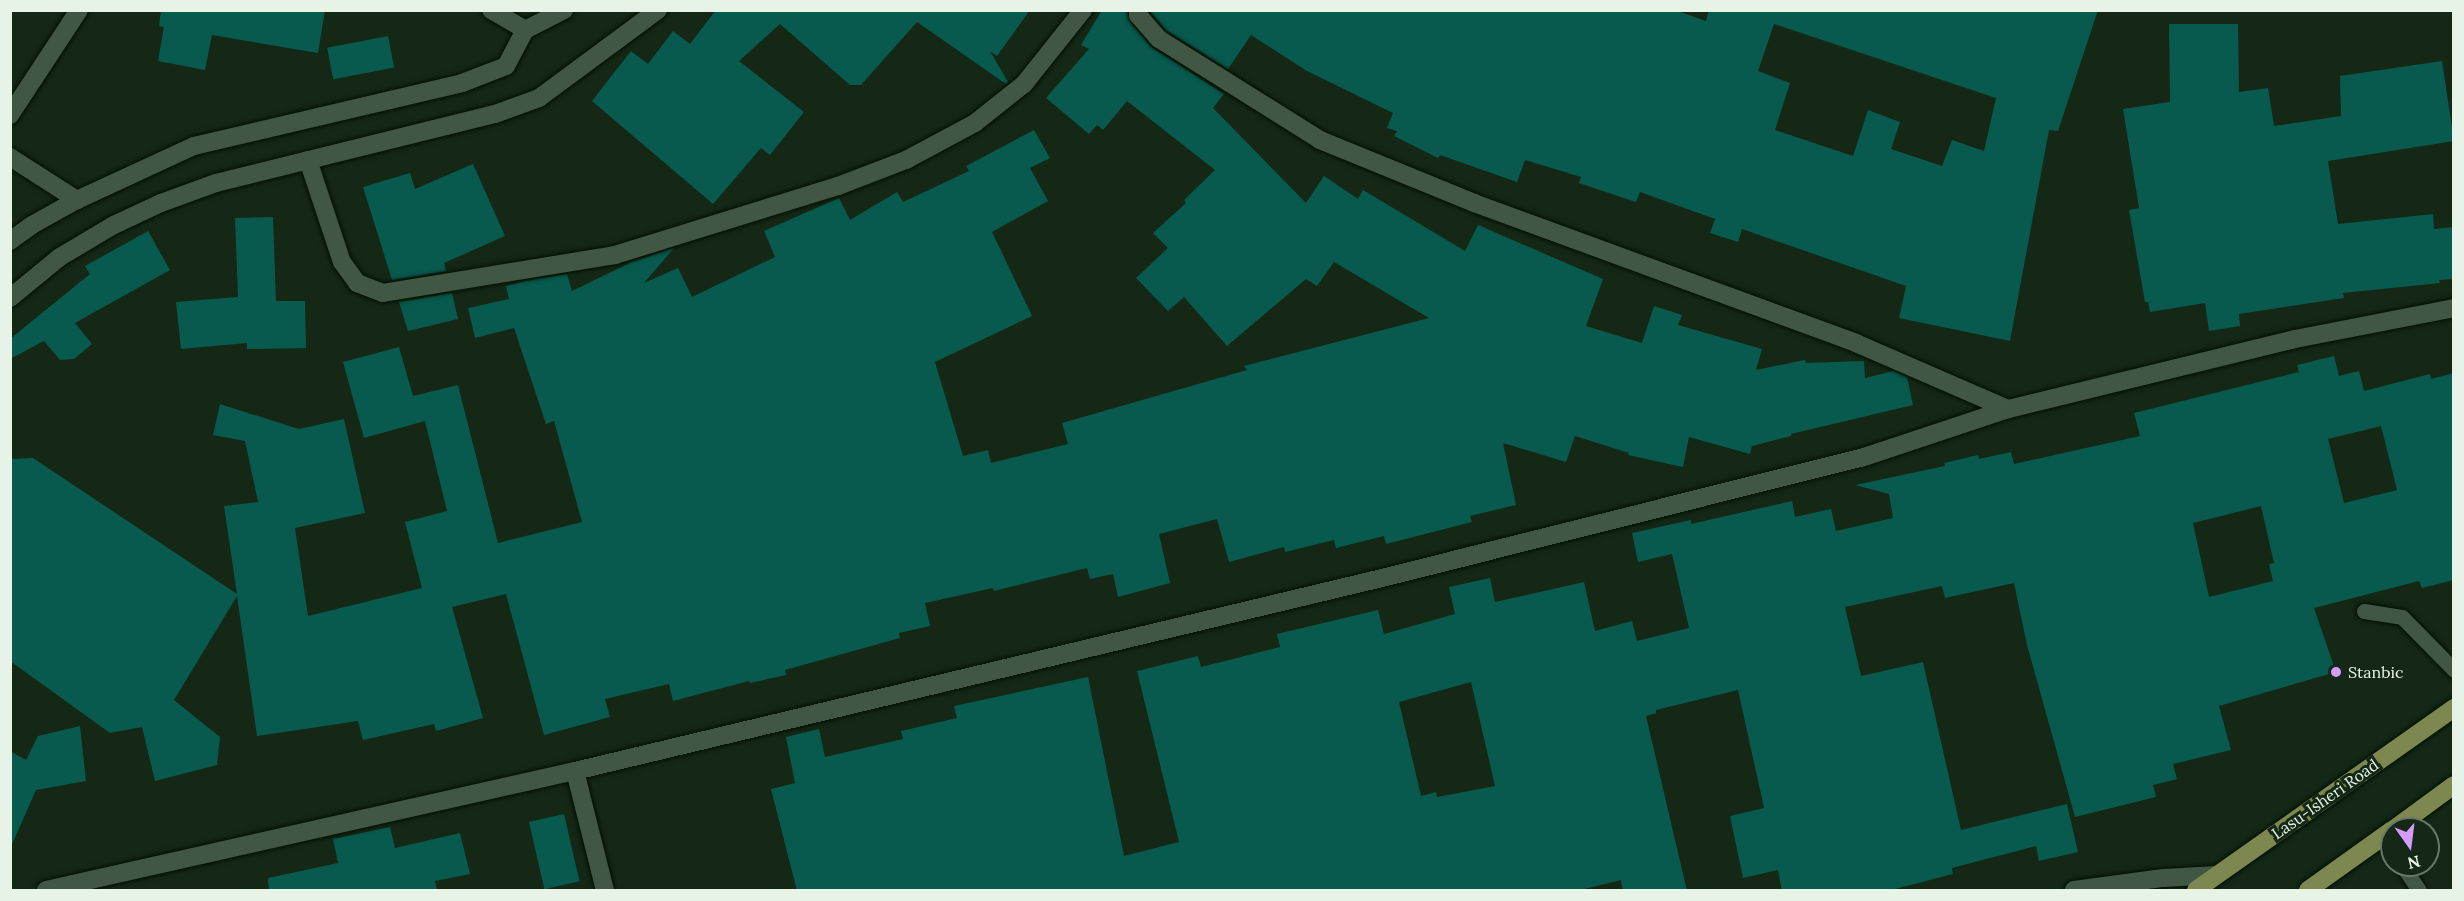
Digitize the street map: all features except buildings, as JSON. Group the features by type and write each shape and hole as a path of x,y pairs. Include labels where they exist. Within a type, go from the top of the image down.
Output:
{"main road":[{"name":"Lasu-Isheri Road","path":"2196,891 2454,708"},
{"path":"2415,817 2454,785"},
{"path":"2308,891 2380,844"}],"street":[{"path":"10,115 79,10"},
{"path":"491,10 525,30"},
{"path":"10,241 32,225 77,200 194,146 462,83 506,66 525,30 564,10"},
{"path":"10,298 60,257 114,225 161,203 216,183 495,114 539,98 658,10"},
{"path":"308,160 342,262 357,283 383,293 615,255 838,186 906,160 975,123 1024,84 1083,10"},
{"path":"1138,10 1138,15 1159,39 1320,141 1474,203 1856,343 2008,409"},
{"path":"10,157 77,200"},
{"path":"46,891 575,771 1378,579 1861,458 2008,409 2295,339 2454,308"},
{"path":"575,771 605,891"},
{"path":"2074,891 2100,885 2217,875"}],"lane":[{"path":"2364,611 2402,617 2454,670"},
{"path":"2410,877 2419,891"}],"place":[{"name":"Stanbic","path":"2336,672"}]}
